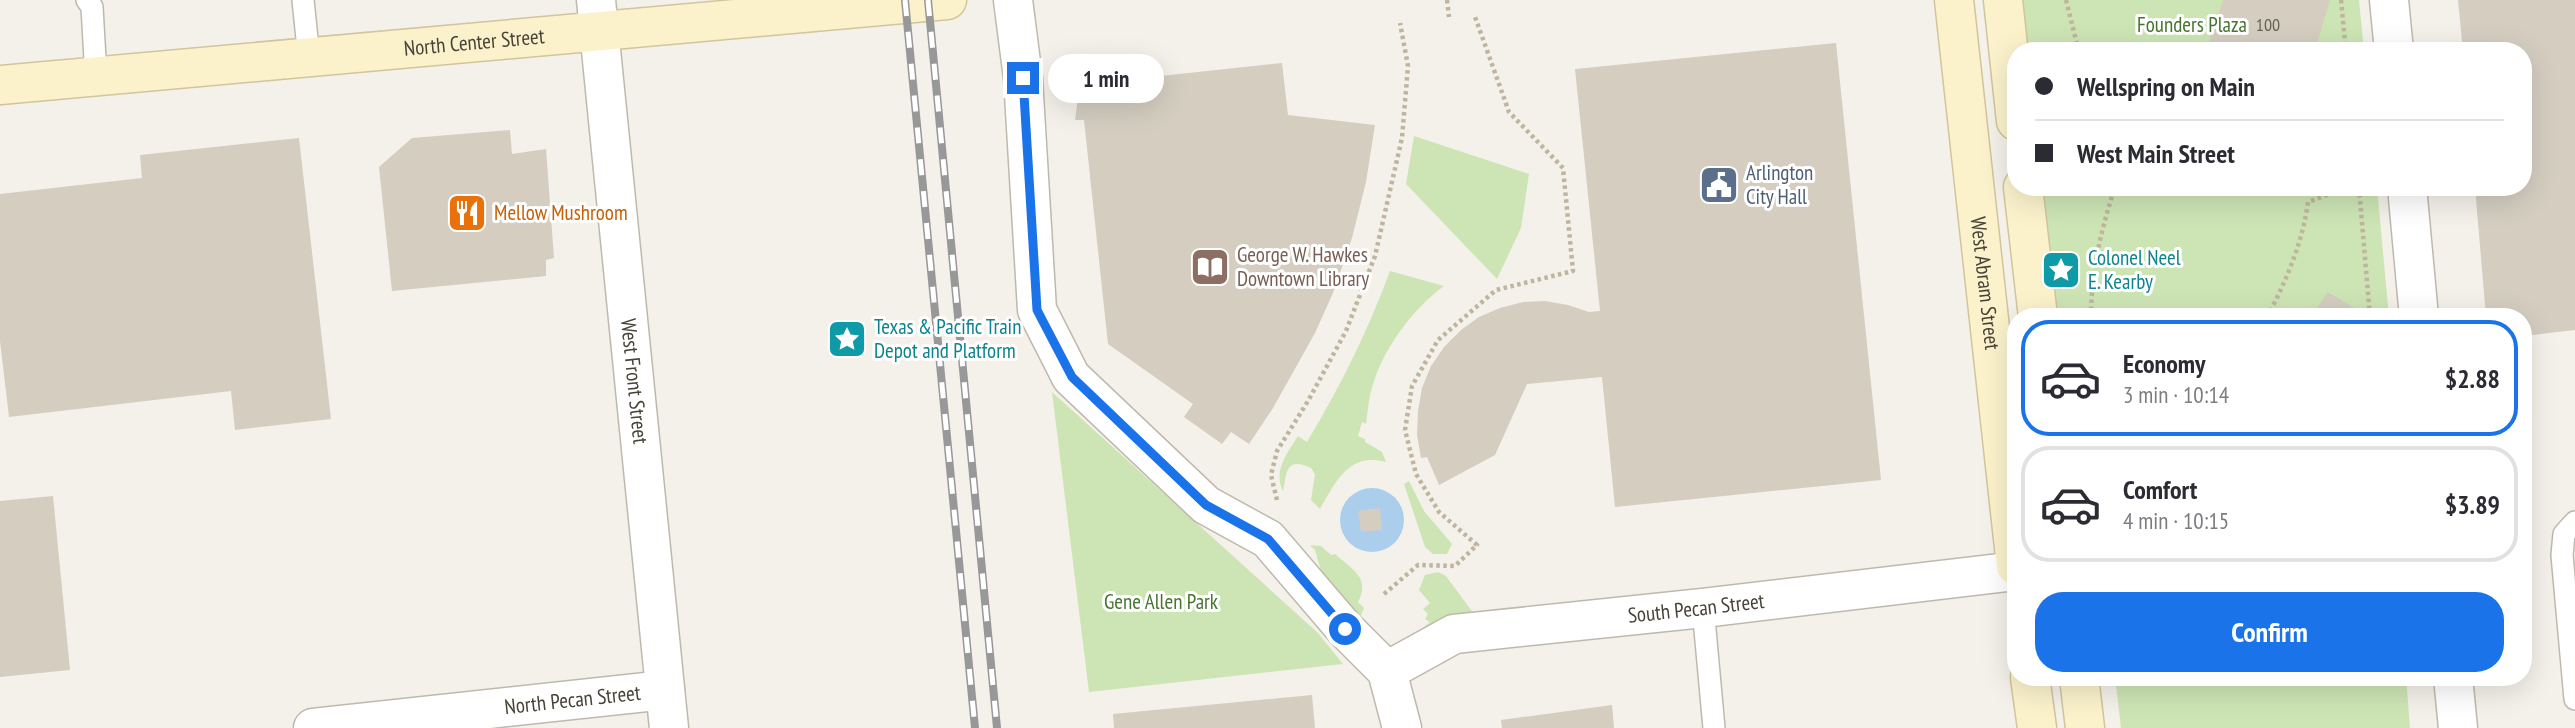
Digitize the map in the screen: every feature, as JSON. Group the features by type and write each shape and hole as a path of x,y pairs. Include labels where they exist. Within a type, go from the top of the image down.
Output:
{"main road":[{"name":"North Center Street","path":"0,85 309,58 598,16 947,0"},
{"name":"West Abram Street","path":"1954,0 2007,484"},
{"path":"2003,0 2008,42"},
{"path":"2025,196 2037,308"},
{"path":"2032,686 2037,728"},
{"path":"2080,686 2085,728"}],"street":[{"path":"1013,0 1023,78 1037,310 1072,377 1206,505 1268,539 1345,629 1387,671 1402,728"},
{"path":"2389,0 2393,42"},
{"name":"West Front Street","path":"598,16 669,728"},
{"path":"2408,196 2418,308"},
{"name":"South Pecan Street","path":"1387,671 1454,634 2007,572"},
{"path":"2454,686 2458,728"},
{"name":"North Pecan Street","path":"313,728 378,725 665,690"}],"lane":[{"path":"303,0 309,58"},
{"path":"92,2 96,77"},
{"path":"2575,522 2564,534 2562,555 2575,699"},
{"path":"1703,608 1714,728"}],"path":[{"path":"1447,0 1449,18"},
{"path":"2066,0 2076,42"},
{"path":"2341,0 2345,42"},
{"path":"1384,594 1418,565 1455,566 1477,545 1439,512 1416,474 1405,430 1412,386 1438,340 1496,290 1573,271 1563,168 1509,112 1474,15"},
{"path":"1278,504 1271,475 1277,451 1346,331 1381,233 1402,138 1408,66 1400,23"},
{"path":"2091,308 2093,274 2100,235 2112,196"},
{"path":"2271,308 2300,239 2308,202 2324,196"},
{"path":"2360,196 2369,308"}],"green space":[{"name":"Founders Plaza","path":"2020,0 2359,0 2363,42 2024,42"},
{"path":"1414,136 1529,174 1521,228 1497,279 1406,184"},
{"path":"2039,196 2378,196 2388,308 2051,308"},
{"path":"1390,271 1444,286 1422,305 1402,328 1379,367 1374,381 1366,424 1362,422 1358,436 1382,452 1386,462 1362,461 1353,465 1338,479 1320,509 1311,500 1315,474 1311,468 1295,464 1291,466 1286,474 1283,491 1280,469 1298,436 1307,442 1331,401 1363,337"},
{"name":"Gene Allen Park","path":"1052,392 1318,633 1343,664 1089,692"},
{"path":"1409,481 1424,511 1452,544 1447,554 1433,554 1425,547 1404,484"},
{"path":"1310,545 1321,546 1331,555 1335,554 1358,575 1362,586 1358,602 1364,608 1360,617 1321,571 1315,550"},
{"path":"1438,572 1446,576 1474,614 1423,628 1430,622 1425,619 1428,614 1423,609 1430,603 1419,590 1425,575"},
{"path":"2116,686 2407,686 2410,728 2121,728"}],"water":[{"path":"1372,488 1390,494 1398,502 1404,520 1398,538 1390,546 1372,552 1354,546 1346,538 1340,520 1346,502 1354,494"}],"building":[{"path":"2223,0 2330,0 2318,42 2209,42"},
{"path":"2458,0 2575,0 2575,330 2532,335 2532,308 2485,308 2476,196 2532,196 2532,42 2462,42"},
{"name":"Arlington City Hall","path":"1836,43 1881,480 1615,507 1602,377 1527,384 1495,455 1439,485 1427,457 1421,458 1417,435 1422,388 1431,366 1444,347 1479,317 1523,302 1545,301 1589,312 1600,311 1575,69"},
{"path":"1282,63 1288,115 1375,125 1366,182 1352,238 1333,293 1315,333 1273,408 1249,444 1231,432 1222,444 1184,417 1193,404 1108,344 1084,120 1075,120 1079,91 1145,98 1142,78"},
{"name":"Mellow Mushroom","path":"510,130 512,154 546,149 554,258 546,260 546,276 392,291 379,167 412,138"},
{"path":"299,138 331,419 235,430 231,391 9,417 0,341 0,194 142,178 140,155"},
{"path":"2328,292 2354,308 2317,308"},
{"path":"53,496 70,670 0,677 0,501"},
{"path":"1380,508 1382,530 1361,532 1358,511"},
{"path":"1312,695 1315,728 1114,728 1113,714"},
{"path":"1612,705 1614,728 1502,728 1501,720"}],"railway":[{"path":"905,0 975,728"},
{"path":"928,0 997,728"}],"place":[{"name":"Arlington City Hall","path":"1719,185"},
{"name":"Mellow Mushroom","path":"467,213"},
{"name":"George W. Hawkes Downtown Library","path":"1210,267"},
{"name":"Colonel Neel E. Kearby","path":"2061,270"},
{"name":"Texas & Pacific Train Depot and Platform","path":"847,339"}],"route":[{"path":"1023,78 1037,310 1072,377 1206,505 1268,539 1345,629"}]}
